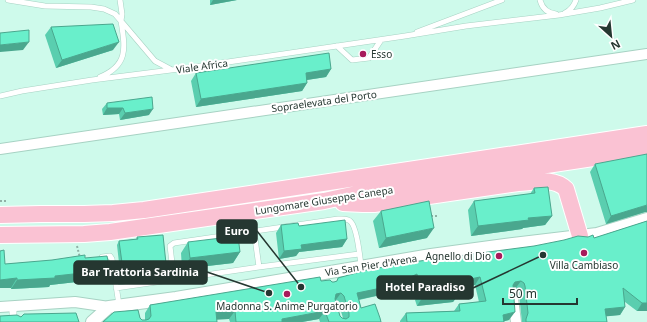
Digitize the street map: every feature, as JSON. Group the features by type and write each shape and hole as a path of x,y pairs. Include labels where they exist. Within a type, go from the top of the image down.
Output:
{"highway":[{"name":"Lungomare Giuseppe Canepa","path":"0,216 114,213 144,210 647,134"},
{"name":"Lungomare Giuseppe Canepa","path":"0,235 84,234 110,232 324,201 647,150"},
{"path":"324,201 374,204 518,183 556,182 566,189 580,236"}],"street":[{"name":"Sopraelevata del Porto","path":"0,149 647,54"},
{"name":"Via San Pier d'Arena","path":"114,307 138,310 176,298 326,276 361,267 431,255 505,244 596,234 647,219"},
{"path":"513,295 516,322"},
{"path":"0,308 75,302 114,307"},
{"path":"13,306 13,322"},
{"path":"92,322 114,307"}],"lane":[{"path":"8,0 45,6 91,7 104,9 115,14 155,61 170,70"},
{"path":"92,80 111,71 120,62 124,44 120,0"},
{"name":"Viale Africa","path":"405,36 502,0"},
{"path":"540,0 543,7 547,11 559,15"},
{"name":"Viale Africa","path":"559,15 570,10 576,0"},
{"name":"Viale Africa","path":"0,96 92,80 381,40 466,26 559,15 600,8 633,0"},
{"path":"337,46 352,60 369,58 381,40"},
{"path":"174,280 170,246 173,243 344,219 350,221 354,227 361,267"},
{"path":"254,231 259,267"},
{"path":"116,288 359,254"},
{"path":"80,260 110,256 112,259 116,288 114,307"}],"path":[{"path":"77,246 80,260"}],"building":[{"path":"113,24 119,42 62,60 51,27"},
{"path":"29,30 29,42 0,45 0,33"},
{"path":"329,53 331,69 306,73 307,83 201,99 196,73"},
{"path":"152,97 153,109 125,113 123,108 107,108 107,103"},
{"path":"647,154 647,205 611,216 595,164"},
{"path":"548,187 552,216 528,218 529,220 478,226 474,201 535,193 534,188"},
{"path":"429,201 434,228 386,238 381,211"},
{"path":"345,220 347,239 301,245 302,249 284,251 281,225 298,223 299,226"},
{"path":"647,221 647,303 642,303 623,288 625,307 605,309 607,322 526,322 528,313 525,286 521,281 515,282 513,285 515,312 503,315 504,322 407,322 406,313 460,311 459,304 486,301 480,277 456,282 459,294 422,298 421,292 423,291 421,280 418,281 417,274 391,286 357,293 361,308 375,304 381,322 329,322 325,311 282,319 282,322 236,322 235,311 216,312 217,322 103,322 114,312 138,310 142,320 149,319 151,316 150,305 320,277 321,281 330,280 334,282 337,281 338,278 374,268 397,264 534,246 578,236 588,237 593,235 594,238","holes":["341,293 344,296 349,313 349,317 346,319 340,316 335,299 336,294"]},
{"path":"163,235 167,273 124,277 119,241 138,239 137,237"},
{"path":"238,236 240,252 190,258 188,242"},
{"path":"4,250 5,264 52,260 85,255 85,258 107,256 110,270 55,276 55,278 17,280 17,278 0,280 0,251"},
{"path":"76,313 79,322 0,322 0,316 17,315 21,317 24,314"}],"place":[{"name":"Esso","path":"363,54"},
{"name":"Villa Cambiaso","path":"584,253"},
{"name":"Hotel Paradiso","path":"543,255"},
{"name":"Agnello di Dio","path":"499,256"},
{"name":"Euro","path":"301,287"},
{"name":"Bar Trattoria Sardinia","path":"269,293"},
{"name":"Madonna S. Anime Purgatorio","path":"287,294"}]}
